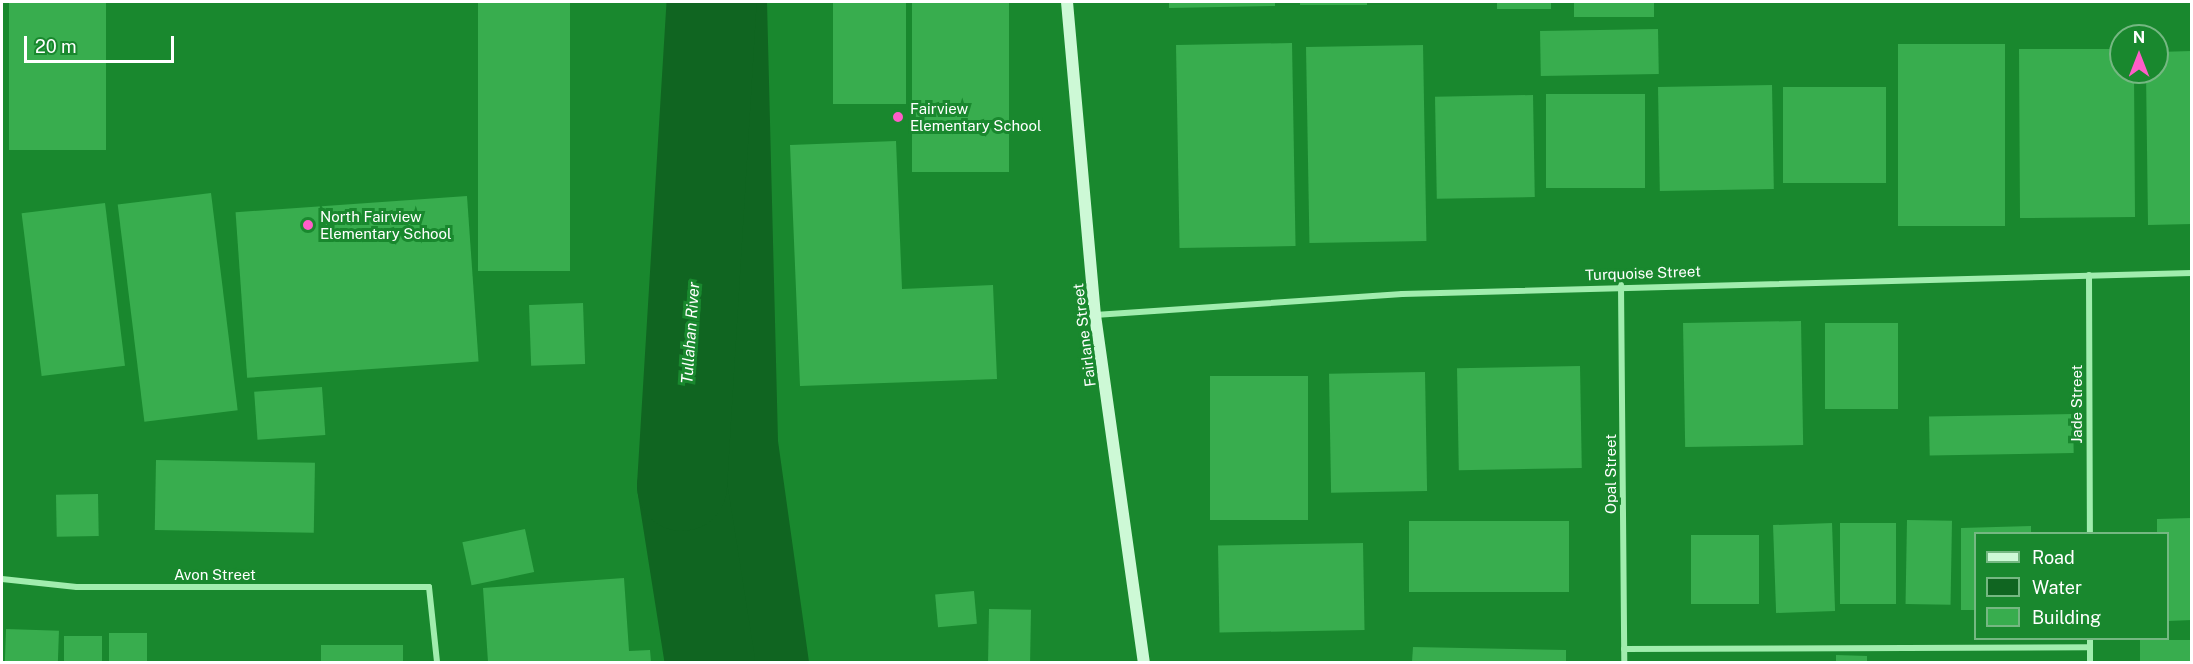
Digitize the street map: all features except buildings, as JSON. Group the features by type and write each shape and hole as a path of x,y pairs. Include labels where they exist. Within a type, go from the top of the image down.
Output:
{"street":[{"name":"Fairlane Street","path":"1067,2 1095,315 1144,663"},
{"name":"Turquoise Street","path":"1095,315 1621,285 2192,273"},
{"name":"Jade Street","path":"2089,274 2090,532"},
{"name":"Opal Street","path":"1621,285 1624,663"},
{"name":"Avon Street","path":"2,579 77,587 429,587 437,663"},
{"path":"2090,640 2090,663"},
{"path":"1624,649 2090,647"}],"water":[{"path":"669,2 767,2 778,441 809,662 717,662 719,584 691,485 689,271"}],"waterway":[{"name":"Tullahan River","path":"710,662 682,486 712,2"}],"place":[{"name":"Fairview Elementary School","path":"898,117"},
{"name":"North Fairview Elementary School","path":"308,225"}]}
